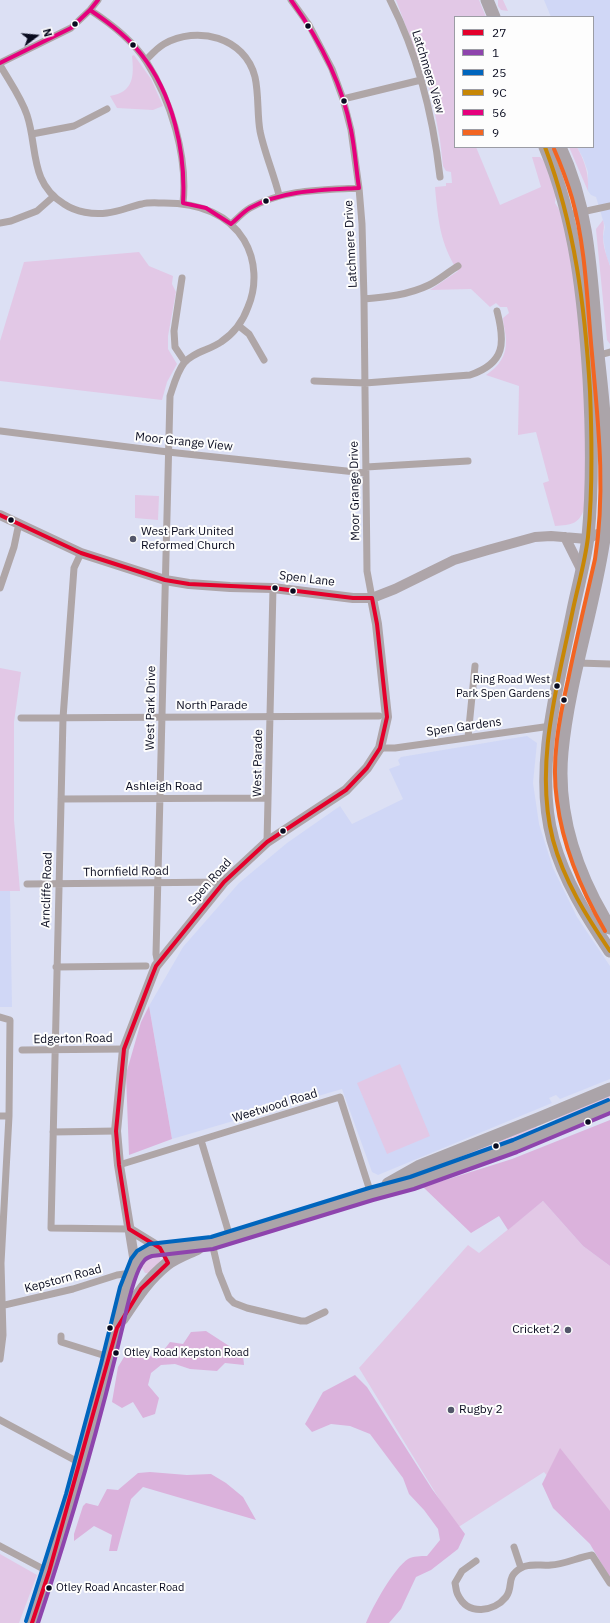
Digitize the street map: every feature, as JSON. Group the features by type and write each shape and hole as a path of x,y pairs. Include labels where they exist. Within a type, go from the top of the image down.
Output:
{"highway":[{"path":"487,0 494,16"},
{"path":"545,148 556,172 568,215 577,257 584,310 599,355 591,418 590,499 587,539 546,751 545,782 552,839 563,869 594,928 610,950"},
{"path":"560,148 569,165 583,213 590,253 607,428 610,480 606,530 571,696 562,753 561,780 569,835 578,864 590,891 610,928"},
{"path":"370,1194 420,1166 610,1089"},
{"path":"117,1328 142,1289 168,1263 208,1244 370,1194 412,1183 508,1148 610,1106"},
{"path":"32,1623 49,1572 133,1268 140,1254 150,1250 208,1244"},
{"path":"160,1248 168,1263"},
{"path":"133,1268 150,1280"}],"street":[{"path":"98,0 71,28 0,64 19,97 27,115 32,134 37,170 44,185 64,204 88,213 108,213 143,203 183,203 206,208 231,224 249,248 254,272 253,290 248,307 239,326 221,342 185,362 175,347 174,331 182,278"},
{"name":"Latchmere Drive","path":"291,0 309,25 332,69 343,99 350,130 359,188 362,224 365,383"},
{"name":"Latchmere View","path":"390,0 404,28 415,58 436,139 440,177"},
{"path":"90,10 111,24 146,60 160,87 171,115 178,141 185,186 183,203"},
{"path":"146,60 164,44 182,37 203,34 226,40 245,56 255,76 260,132 279,196"},
{"path":"343,99 421,80"},
{"path":"32,134 74,126 107,109"},
{"path":"231,224 250,209 279,196 312,191 359,188"},
{"path":"0,223 11,221 37,211 54,196"},
{"path":"568,215 610,206"},
{"path":"364,299 398,295 413,291 430,284 458,266"},
{"path":"314,381 365,383 470,375 483,371 496,357 502,342 501,328 497,311"},
{"path":"239,326 250,334 264,360"},
{"name":"West Park Drive","path":"158,964 156,954 170,396 176,377 185,362"},
{"name":"Moor Grange Drive","path":"365,383 367,571 372,598"},
{"name":"Moor Grange View","path":"0,431 168,452 366,470 468,461"},
{"path":"590,499 610,480 591,460"},
{"name":"Spen Lane","path":"0,515 81,554 165,580 230,588 273,588 353,598 372,598 395,589 454,560 535,537 587,539"},
{"path":"0,588 14,547 19,523"},
{"path":"601,558 587,539 606,530"},
{"path":"565,537 581,569"},
{"name":"Arncliffe Road","path":"81,554 74,568 63,718 51,1228 129,1228"},
{"name":"West Parade","path":"267,842 273,588"},
{"name":"Spen Road","path":"133,1268 129,1228 119,1165 116,1131 124,1049 158,964 224,882 267,842 346,790 367,768 380,748 387,717 372,598"},
{"path":"578,663 610,664"},
{"path":"468,737 474,666"},
{"name":"North Parade","path":"21,718 379,716"},
{"name":"Spen Gardens","path":"380,748 395,748 551,726"},
{"name":"Ashleigh Road","path":"61,799 268,798"},
{"name":"Thornfield Road","path":"27,884 224,882"},
{"path":"56,966 146,966"},
{"path":"0,1017 10,1020 9,1116 1,1217 1,1306 3,1335 0,1358"},
{"name":"Edgerton Road","path":"22,1050 54,1051 124,1049"},
{"name":"Weetwood Road","path":"119,1165 340,1097 370,1194"},
{"path":"0,1116 9,1116"},
{"path":"53,1132 116,1131"},
{"path":"201,1140 230,1237"},
{"path":"129,1228 160,1248"},
{"path":"208,1244 229,1298 234,1303 247,1308 301,1321 306,1321 325,1312"},
{"name":"Kepstorn Road","path":"1,1306 73,1289 117,1275 133,1268"},
{"path":"61,1336 61,1342 109,1357"},
{"path":"0,1420 80,1463"},
{"path":"0,1546 49,1572"},
{"path":"514,1547 521,1568"},
{"path":"476,1561 462,1571 455,1583 458,1596 467,1606 478,1611 491,1608 500,1603 508,1595 512,1576 521,1568 529,1565 553,1565 592,1555 610,1584"}],"shaded area":[{"path":"396,0 479,0 486,16 454,16 454,148 476,148 500,205 541,187 532,157 540,157 544,161 556,194 555,203 564,223 574,278 581,343 585,408 585,506 581,517 571,524 555,526 543,483 549,481 536,432 518,435 519,386 486,375 498,365 505,351 506,337 503,318 509,313 507,307 500,307 496,303 490,307 471,289 430,290 458,271 447,251 439,221 435,187 446,186 446,183 452,183 451,172 446,171 443,166 440,140 431,93"},
{"path":"498,0 503,0 508,11 501,10 498,6"},
{"path":"544,0 610,0 610,266 606,255 603,237 605,227 596,197 591,195 588,191 588,172 578,148 594,148 594,16 551,16"},
{"path":"134,55 151,79 163,106 153,110 117,108 110,96 124,91 131,82 133,70 132,56"},
{"path":"569,148 577,148 582,158 586,168 588,191"},
{"path":"603,220 605,252 610,266 610,344 607,340 596,229"},
{"path":"139,252 149,266 173,276 172,284 176,292 168,336 168,349 177,364 167,382 162,400 0,381 0,341 24,262"},
{"path":"135,495 159,496 158,520 135,518"},
{"path":"0,668 21,672 14,722 14,820 20,891 0,891"},
{"path":"527,736 537,743 533,783 539,824 553,868 577,917 610,966 610,1079 560,1099 556,1095 549,1098 552,1103 378,1175 372,1172 342,1089 172,1139 149,1006 183,947 239,883 287,843 340,806 352,824 403,799 389,769 400,765 398,760 401,757"},
{"path":"0,891 10,891 12,1007 0,1007"},
{"path":"149,1006 172,1139 129,1155 126,1074 141,1022"},
{"path":"400,1064 430,1136 387,1154 357,1083"},
{"path":"610,1094 610,1101 557,1125 555,1119"},
{"path":"610,1120 610,1266 583,1246 543,1201 508,1230 499,1216 471,1233 423,1187 512,1159"},
{"path":"536,1125 539,1132 416,1178 414,1173"},
{"path":"543,1201 583,1246 610,1266 610,1555 602,1541 544,1472 457,1528 359,1368 468,1245 479,1253"},
{"path":"151,1255 159,1255 160,1263 151,1273 145,1273 142,1268 143,1262"},
{"path":"206,1331 243,1355 244,1365 225,1363 217,1371 190,1369 175,1364 161,1365 151,1373 148,1385 159,1398 155,1414 143,1418 133,1402 122,1408 112,1402 118,1367 127,1352 144,1353 157,1359 170,1342 183,1344 191,1332"},
{"path":"355,1375 367,1387 432,1489 465,1534 458,1549 431,1570 416,1577 401,1609 389,1623 366,1623 384,1588 402,1564 412,1557 427,1556 440,1540 438,1529 424,1510 409,1494 403,1478 370,1434 350,1426 331,1424 312,1432 305,1424 323,1392"},
{"path":"560,1448 610,1511 610,1578 590,1544 553,1508 542,1484"},
{"path":"150,1472 187,1475 211,1474 226,1483 243,1497 256,1520 143,1487 131,1499 117,1551 109,1551 112,1535 94,1526 74,1541 74,1534 83,1506 86,1503 98,1506 107,1489 118,1490 138,1473"},
{"path":"0,1554 37,1575 19,1623 0,1623"}],"transit line":[{"name":"56","path":"0,63 71,28 98,0"},
{"name":"56","path":"90,10 104,19 136,47 152,70 161,87 169,105 179,144 182,164 183,203 206,208 231,224 250,208 263,202 289,194 331,189 359,188 352,137 342,95 320,46 291,0"},
{"name":"9C","path":"545,148 564,207 577,268 588,360 592,446 591,501 587,547 554,698 550,727 546,784 548,812 553,840 563,870 585,912 610,951"},
{"name":"9","path":"554,149 572,198 577,217 583,256 597,405 600,456 600,507 595,559 574,650 559,725 555,755 555,786 560,818 568,852 588,900 605,931"},
{"name":"27","path":"0,515 81,553 165,580 189,584 273,588 353,598 372,598"},
{"name":"27","path":"32,1623 49,1572 117,1328 141,1289 168,1263 160,1248 129,1229 119,1165 116,1131 124,1049 156,966 224,882 267,842 346,790 367,768 380,748 387,717 377,624 372,598"},
{"name":"25","path":"26,1621 66,1494 120,1287 131,1259 137,1251 149,1244 211,1237 369,1188 410,1177 513,1140 608,1100"},
{"name":"1","path":"38,1623 84,1473 132,1290 141,1266 146,1259 152,1256 213,1249 414,1189 517,1152 610,1113"}],"place":[{"name":"West Park United Reformed Church","path":"133,539"},
{"name":"Ring Road West Park Spen Gardens","path":"557,686"},
{"name":"Cricket 2","path":"568,1330"},
{"name":"Otley Road Kepston Road","path":"116,1353"},
{"name":"Rugby 2","path":"451,1410"},
{"name":"Otley Road Ancaster Road","path":"49,1588"}]}
